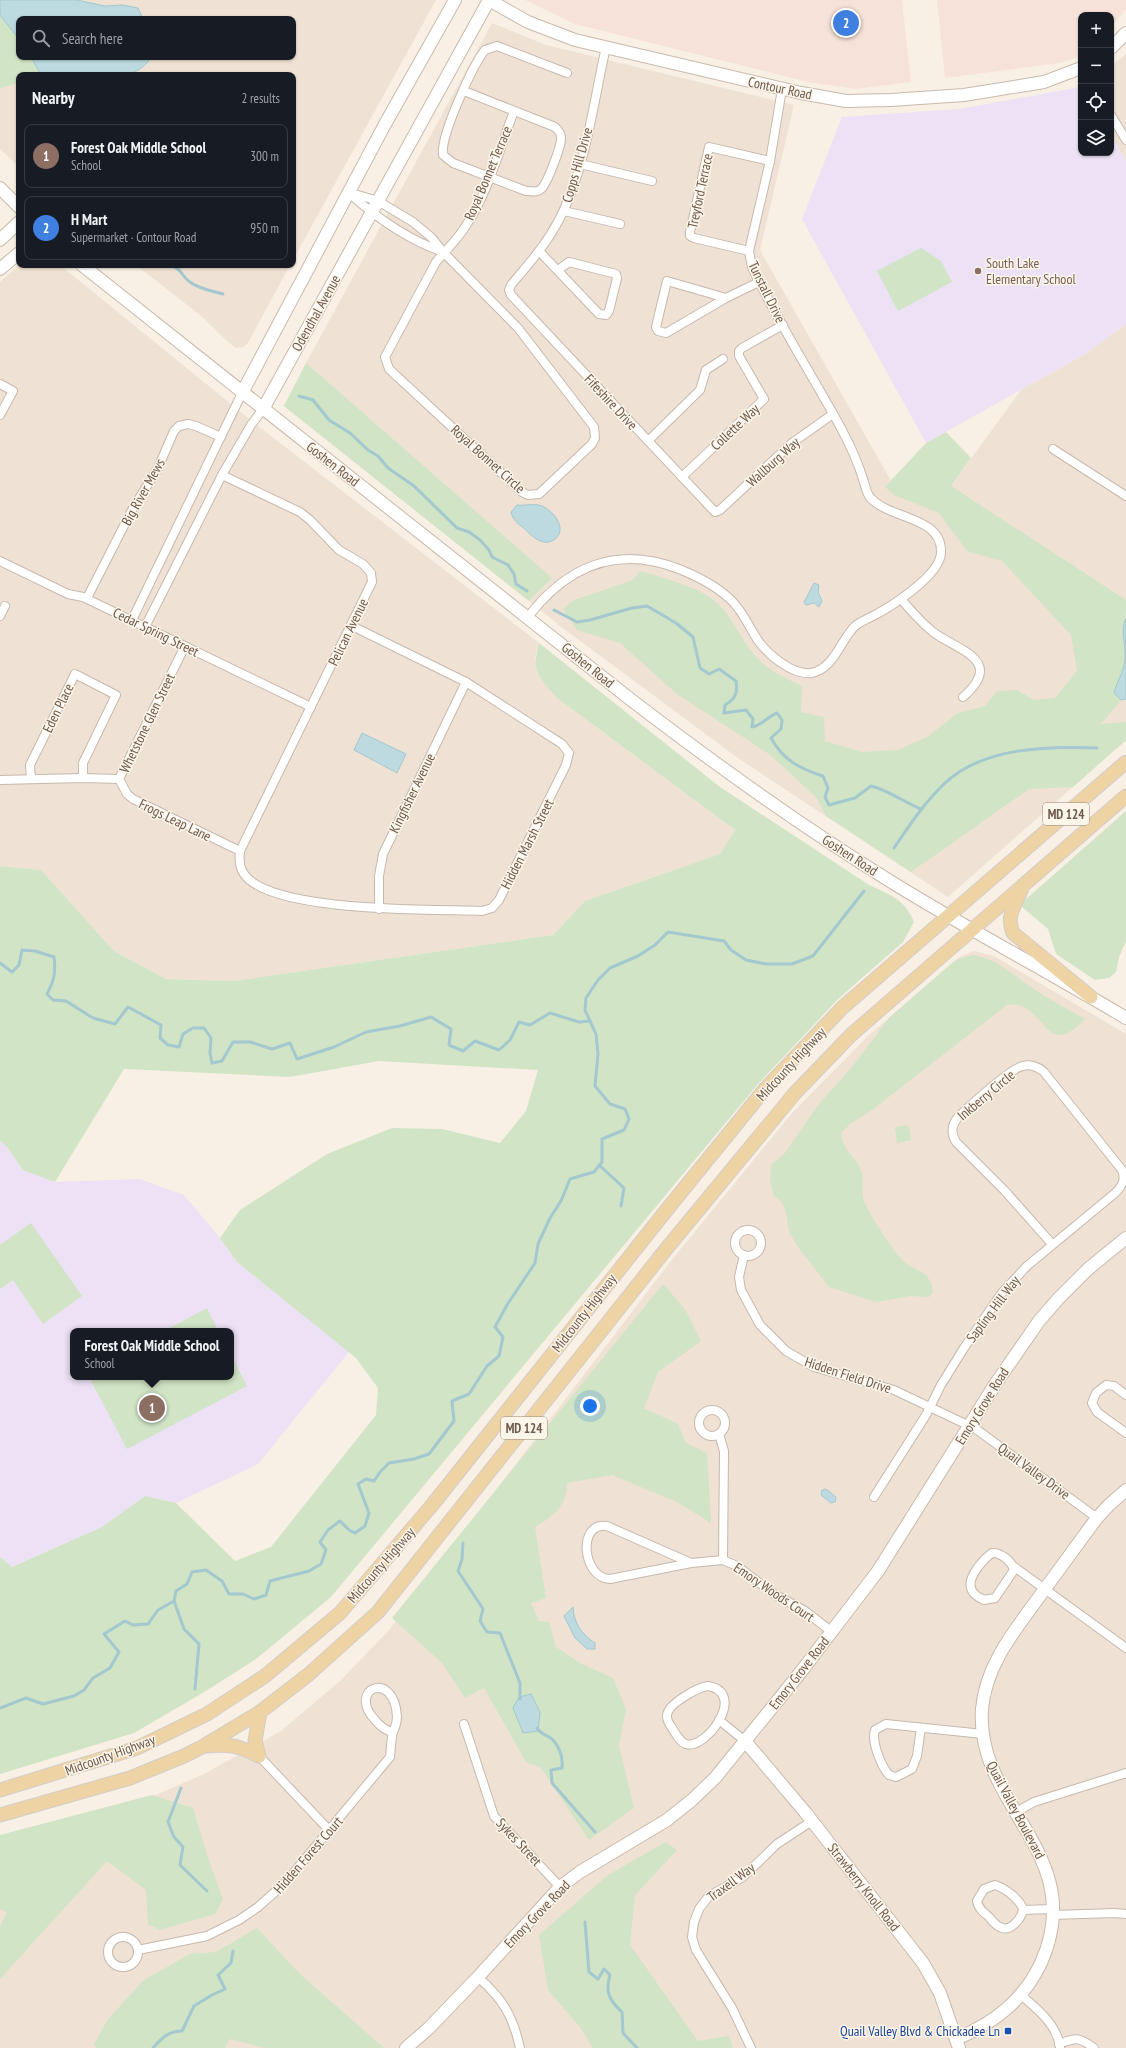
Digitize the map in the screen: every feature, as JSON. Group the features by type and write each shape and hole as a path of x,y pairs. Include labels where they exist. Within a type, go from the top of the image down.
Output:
{"main road":[{"name":"Midcounty Highway","path":"0,1790 137,1748 207,1714 265,1676 340,1613 433,1504 669,1207 765,1089 842,1008 1126,762"},
{"name":"Midcounty Highway","path":"0,1815 130,1778 202,1747 260,1712 308,1676 378,1612 667,1248 795,1094 852,1034 1126,796"},
{"path":"1024,885 1010,914 1010,927 1013,933 1091,997"},
{"path":"259,1756 255,1741 260,1712"},
{"path":"202,1747 230,1744 243,1747 259,1756"}],"street":[{"name":"Odendhal Avenue","path":"242,393 348,192 455,0"},
{"name":"Odendhal Avenue","path":"145,627 222,475 251,425 263,409 489,0"},
{"name":"Contour Road","path":"489,0 528,22 550,32 606,47 782,89 850,101 964,95 1036,83 1078,72"},
{"path":"1114,45 1126,33"},
{"path":"464,91 555,126 561,138 561,144 548,178 542,189 536,192 526,191 453,164 443,155 443,142 464,91 476,64 485,50 497,46 567,73"},
{"name":"Copps Hill Drive","path":"509,290 511,285 539,251 552,232 570,197 580,164 606,47"},
{"name":"Tunstall Drive","path":"528,617 546,594 577,572 604,562 620,559 642,558 665,564 706,581 732,601 742,613 759,642 769,652 792,669 808,673 824,668 834,658 850,633 859,623 902,599 938,564 941,552 940,542 934,532 923,524 882,506 870,497 844,433 752,267 749,251 770,161 782,89"},
{"name":"Royal Bonnet Terrace","path":"444,252 467,225 476,208 514,111"},
{"path":"1114,120 1126,140"},
{"name":"Treyford Terrace","path":"749,251 690,236 707,153 709,147 770,161"},
{"path":"580,164 652,181"},
{"path":"0,188 16,204"},
{"name":"Royal Bonnet Circle","path":"348,192 378,201 412,222 431,237 518,328 594,427 595,438 592,444 539,494 528,495 522,492 387,366 385,357 436,262 444,252"},
{"name":"Royal Bonnet Circle","path":"348,192 371,213 427,246 444,252"},
{"path":"564,211 620,224"},
{"path":"0,240 16,225"},
{"path":"539,251 599,314 606,315 609,311 617,278 616,274 569,262 558,270"},
{"path":"0,269 16,256"},
{"name":"Goshen Road","path":"86,268 242,393 528,617 635,704 747,785 872,869 972,930 1126,1018"},
{"path":"726,298 667,281 656,327 658,330 666,333 726,298 759,282"},
{"name":"Fifeshire Drive","path":"509,290 512,295 715,512"},
{"name":"Collette Way","path":"682,477 764,399 739,356 739,351 783,325"},
{"path":"648,441 700,390 706,370 723,359"},
{"path":"0,384 12,391 0,416"},
{"path":"132,620 242,393"},
{"name":"Wallburg Way","path":"715,512 720,510 792,442 833,414"},
{"name":"Big River Mews","path":"87,598 132,510 158,468 174,431 179,426 188,424 221,437"},
{"path":"1053,449 1126,496"},
{"name":"Pelican Avenue","path":"222,475 300,512 310,520 339,550 363,564 371,573 372,582 352,626 240,851"},
{"name":"Cedar Spring Street","path":"0,561 68,594 87,598 311,707"},
{"path":"902,599 919,620 934,633 960,647 976,660 979,667 976,683 962,697"},
{"path":"0,616 5,606"},
{"name":"Hidden Marsh Street","path":"240,851 239,859 244,875 255,883 275,892 297,899 379,909 482,911 492,908 499,900 569,759 569,753 562,744 466,682 352,626"},
{"name":"Whetstone Glen Street","path":"0,780 83,778 119,779 186,646"},
{"name":"Eden Place","path":"32,779 30,765 75,674 116,695 83,763 83,778"},
{"name":"Kingfisher Avenue","path":"379,909 379,876 383,854 466,682"},
{"name":"Frogs Leap Lane","path":"119,779 127,794 133,799 240,851"},
{"name":"Inkberry Circle","path":"1052,1244 1005,1190 956,1142 952,1129 959,1116 1018,1068 1026,1065 1036,1067 1044,1072 1121,1168 1124,1178"},
{"name":"Sapling Hill Way","path":"931,1406 944,1380 986,1313 1017,1275 1119,1189 1124,1178"},
{"name":"Emory Grove Road","path":"406,2048 429,2028 478,1977 560,1887 580,1872 645,1835 680,1810 708,1785 832,1632 891,1551 969,1426 1018,1351 1048,1310 1088,1269 1126,1238"},
{"name":"Hidden Field Drive","path":"744,1255 739,1277 741,1290 760,1325 786,1351 814,1367 884,1386 931,1406 969,1426"},
{"path":"1126,1395 1114,1386 1106,1385 1094,1394 1092,1403 1097,1412 1126,1433"},
{"path":"874,1497 931,1406"},
{"name":"Quail Valley Drive","path":"969,1426 980,1431 1097,1518"},
{"path":"719,1434 724,1450 723,1560"},
{"name":"Quail Valley Boulevard","path":"957,2043 991,2022 1008,2009 1021,1995 1042,1960 1048,1940 1052,1912 1050,1886 1044,1864 1037,1846 991,1768 983,1734 983,1700 994,1664 1005,1644 1097,1518 1126,1490"},
{"name":"Emory Woods Court","path":"691,1563 608,1526 599,1526 594,1528 588,1537 587,1542 591,1568 599,1576 606,1579 691,1563 723,1560 737,1566 780,1597 805,1611 832,1632"},
{"path":"1013,1566 1013,1574 996,1598 984,1600 972,1592 969,1586 971,1577 989,1554 998,1554 1126,1648"},
{"path":"708,1686 718,1689 724,1697 724,1711 719,1720 700,1742 690,1745 683,1743 678,1738 668,1722 667,1715 673,1705 702,1687 708,1686"},
{"name":"Hidden Forest Court","path":"138,1950 207,1936 239,1920 262,1904 285,1883 390,1757 393,1732 397,1725 397,1716 393,1697 386,1690 380,1688 373,1689 368,1692 366,1698 368,1710 384,1729 393,1732"},
{"path":"719,1720 745,1741"},
{"name":"Sykes Street","path":"464,1724 494,1816 560,1887"},
{"path":"921,1728 918,1751 912,1769 896,1777 890,1775 884,1766 875,1742 875,1730 886,1724 983,1734"},
{"name":"Strawberry Knoll Road","path":"745,1741 764,1761 923,1963 940,1993 957,2043"},
{"path":"259,1756 329,1830"},
{"path":"1016,1812 1034,1802 1126,1773"},
{"name":"Traxell Way","path":"751,2048 732,2008 696,1950 692,1936 694,1922 699,1909 709,1896 743,1877 777,1844 812,1821"},
{"path":"995,1885 1005,1890 1019,1903 1023,1910 1015,1923 1010,1927 1003,1928 997,1925 980,1908 977,1901 982,1892 990,1886 995,1885"},
{"path":"1023,1910 1126,1914"},
{"path":"478,1977 496,1993 505,2005 516,2028 520,2048"},
{"path":"1021,1995 1045,2017 1054,2031 1059,2046 1070,2039 1077,2038 1094,2048"}],"shaded area":[{"path":"0,0 436,0 296,255 296,72 16,72 16,164 0,149"},
{"path":"525,0 902,0 911,82 856,89 808,82 575,24"},
{"path":"937,0 1126,0 1126,9 1114,24 1114,12 1078,12 1078,57 1060,63 945,78"},
{"path":"492,23 546,45 794,105 760,250 895,488 938,504 1021,390 1085,354 1126,324 1126,740 948,897 738,758 564,629 284,406"},
{"path":"1126,54 1126,160 1114,141 1114,64"},
{"name":"South Lake Elementary School","path":"1078,88 1078,156 1114,156 1114,141 1126,160 1126,324 1085,354 926,443 802,219 842,117 959,109"},
{"path":"16,268 64,268 253,422 539,643 535,657 557,698 735,830 720,854 585,901 553,935 234,981 166,979 114,951 41,870 0,866 0,282"},
{"path":"140,268 288,268 248,343 243,347 236,348 229,343 200,315"},
{"path":"974,951 994,956 1126,1034 1126,2048 0,2048 0,1841 119,1811 204,1774 281,1731 341,1680 389,1630 670,1262 792,1113 868,1036 959,957"},
{"path":"0,1141 7,1147 23,1170 55,1182 140,1179 184,1195 220,1238 237,1262 349,1352 258,1464 176,1503 145,1496 102,1527 12,1567 0,1557"}],"green space":[{"path":"0,15 16,35 16,60 33,60 39,72 16,72 16,84 0,88"},
{"path":"921,248 941,261 952,282 898,311 877,271"},
{"path":"306,363 552,578 529,601 284,406"},
{"path":"946,432 971,458 951,486 1126,600 1124,635 1125,658 1117,692 1117,697 1121,700 1101,724 1126,722 1126,740 1073,787 1029,789 911,872 826,816 816,797 769,754 677,694 620,643 577,630 563,609 574,600 633,580 640,571 690,587 709,597 722,608 747,646 757,658 781,676 802,686 801,712 824,717 825,741 862,752 898,750 927,737 958,713 985,706 997,691 1017,690 1034,700 1055,698 1077,671 1071,635 1002,561 967,551 939,513 894,495 885,487 926,443"},
{"path":"539,643 720,787 869,885 883,891 902,903 911,914 914,922 903,942 838,999 758,1084 331,1597 256,1659 206,1691 134,1733 0,1774 0,1557 12,1567 102,1527 145,1496 176,1503 235,1561 271,1547 376,1415 378,1388 356,1358 237,1262 220,1238 240,1210 327,1154 392,1128 442,1129 500,1143 526,1111 538,1070 379,1061 290,1077 124,1069 55,1182 23,1170 7,1147 0,1141 0,866 41,870 114,951 166,979 234,981 553,935 585,901 720,854 735,830 557,698 541,679 536,668"},
{"path":"1126,811 1126,941 1119,957 1116,972 1109,978 1095,980 1056,954 1048,929 1021,906 1025,900"},
{"path":"973,955 998,964 1043,995 1085,1019 1073,1030 1063,1035 1055,1034 1028,1010 1018,1005 1007,1005 872,1110 850,1124 841,1133 846,1148 858,1163 863,1179 863,1198 869,1210 900,1258 910,1266 925,1274 932,1284 933,1292 929,1297 910,1296 876,1302 829,1287 798,1247 789,1232 786,1212 782,1202 774,1196 770,1181 771,1165 785,1153 819,1104 852,1067 890,1017 952,963 959,959"},
{"path":"907,1125 909,1127 911,1140 897,1143 895,1127"},
{"path":"31,1223 82,1296 43,1324 13,1280 0,1289 0,1245"},
{"path":"663,1284 685,1309 701,1341 658,1372 644,1408 678,1424 686,1443 707,1453 711,1523 677,1502 612,1475 567,1483 565,1498 558,1510 535,1527 546,1598 531,1603 539,1621 549,1622 556,1647 580,1663 613,1678 626,1709 619,1746 634,1808 589,1840 541,1768 526,1762 484,1688 465,1698 442,1663 392,1618"},
{"path":"207,1308 217,1328 170,1328"},
{"path":"234,1361 247,1386 127,1449 91,1380 234,1380"},
{"path":"152,1795 193,1808 209,1861 223,1899 215,1914 160,1930 148,1924 146,1890 107,1861 0,1979 0,1927 7,1912 0,1909 0,1835"},
{"path":"666,1842 677,1850 635,1895 630,1945 698,2041 729,2036 733,2048 593,2048 580,2027 548,1990 539,1935 608,1875"},
{"path":"257,1928 300,1974 384,2048 265,2048 230,2039 225,2048 97,2048 94,2044 108,2019 144,1980 190,1954 216,1952"}],"water":[{"path":"0,0 77,0 105,6 122,5 138,8 142,16 16,16 16,35 0,15"},
{"path":"33,60 148,60 140,69 134,72 39,72"},
{"path":"517,505 542,506 551,512 560,527 560,532 557,537 552,541 547,542 534,538 513,518 511,512"},
{"path":"814,583 819,585 818,592 822,601 819,607 814,603 806,605 804,602"},
{"path":"1126,618 1126,699 1121,700 1114,693 1124,663 1125,654 1123,627"},
{"path":"362,733 406,754 397,773 354,750"},
{"path":"826,1489 836,1497 835,1502 831,1503 821,1495 822,1490"},
{"path":"573,1607 579,1628 595,1643 595,1649 587,1649 575,1638 564,1616"},
{"path":"531,1694 540,1712 538,1731 523,1733 513,1708 519,1697"}],"waterway":[{"path":"177,268 187,280 197,286 223,294"},
{"path":"299,396 313,400 329,420 350,433 368,450 378,456 388,468 414,486 457,528 469,532 480,540 489,550 492,557 508,565 514,574 516,584 527,591"},
{"path":"554,610 577,622 590,620 632,608 647,606 676,623 693,637 700,668 709,674 719,669 736,681 737,689 735,696 725,705 724,713 746,710 753,719 752,727 777,713 782,720 781,729 771,738 781,752 793,763 823,776 828,788 825,797 829,805 855,798 871,786 884,790 921,809"},
{"path":"894,848 917,815 937,791 959,772 977,762 1016,751 1078,747 1097,748"},
{"path":"0,1708 26,1698 43,1704 74,1696 84,1690 93,1678 110,1668 119,1652 104,1634 125,1621 133,1625 148,1624 158,1610 174,1601 176,1591 187,1584 192,1572 206,1570 222,1581 229,1594 243,1594 254,1599 266,1595 270,1581 309,1571 321,1564 326,1550 320,1542 328,1530 340,1521 349,1530 355,1533 365,1526 369,1513 358,1484 366,1479 374,1481 389,1463 414,1459 429,1454 454,1421 452,1401 469,1394 487,1366 499,1356 503,1337 495,1327 507,1305 535,1263 538,1244 550,1218 561,1201 570,1179 594,1172 602,1162 602,1139 624,1130 629,1119 625,1109 610,1104 595,1086 598,1054 596,1034 585,1010 586,998 598,980 610,968 638,956 655,945 668,932 724,941 731,950 746,960 766,964 792,964 813,956 864,891"},
{"path":"0,963 12,972 19,965 22,950 35,951 54,957 54,976 47,994 53,1000 66,1001 93,1018 115,1024 128,1007 161,1025 160,1038 168,1045 179,1047 183,1034 193,1028 204,1028 211,1038 210,1053 212,1063 222,1061 233,1042 250,1042 272,1049 290,1043 297,1059 334,1047 366,1032 400,1026 431,1017 451,1029 449,1045 463,1051 475,1041 499,1050 510,1040 519,1022 530,1025 550,1013 579,1022 590,1021"},
{"path":"599,1165 624,1188 621,1206"},
{"path":"463,1543 462,1559 458,1571 483,1609 480,1621 487,1632 500,1633 520,1683 520,1699"},
{"path":"174,1601 184,1629 199,1644 195,1689"},
{"path":"537,1728 540,1732 553,1740 558,1746 560,1753 562,1768 551,1770 552,1783 595,1832"},
{"path":"181,1788 168,1822 174,1837 183,1847 180,1865 207,1891"},
{"path":"585,1922 589,1972 598,1979 604,1969 610,1975 608,1991 611,2000 622,2012 623,2033 637,2048"},
{"path":"153,2048 162,2038 173,2032 182,2031 194,2006 225,1989 218,1975 231,1963 233,1951"}],"place":[{"name":"H Mart","path":"846,23"},
{"name":"South Lake Elementary School","path":"978,271"},
{"name":"Forest Oak Middle School","path":"152,1408"},
{"name":"Quail Valley Blvd & Chickadee Ln","path":"1008,2031"}]}
